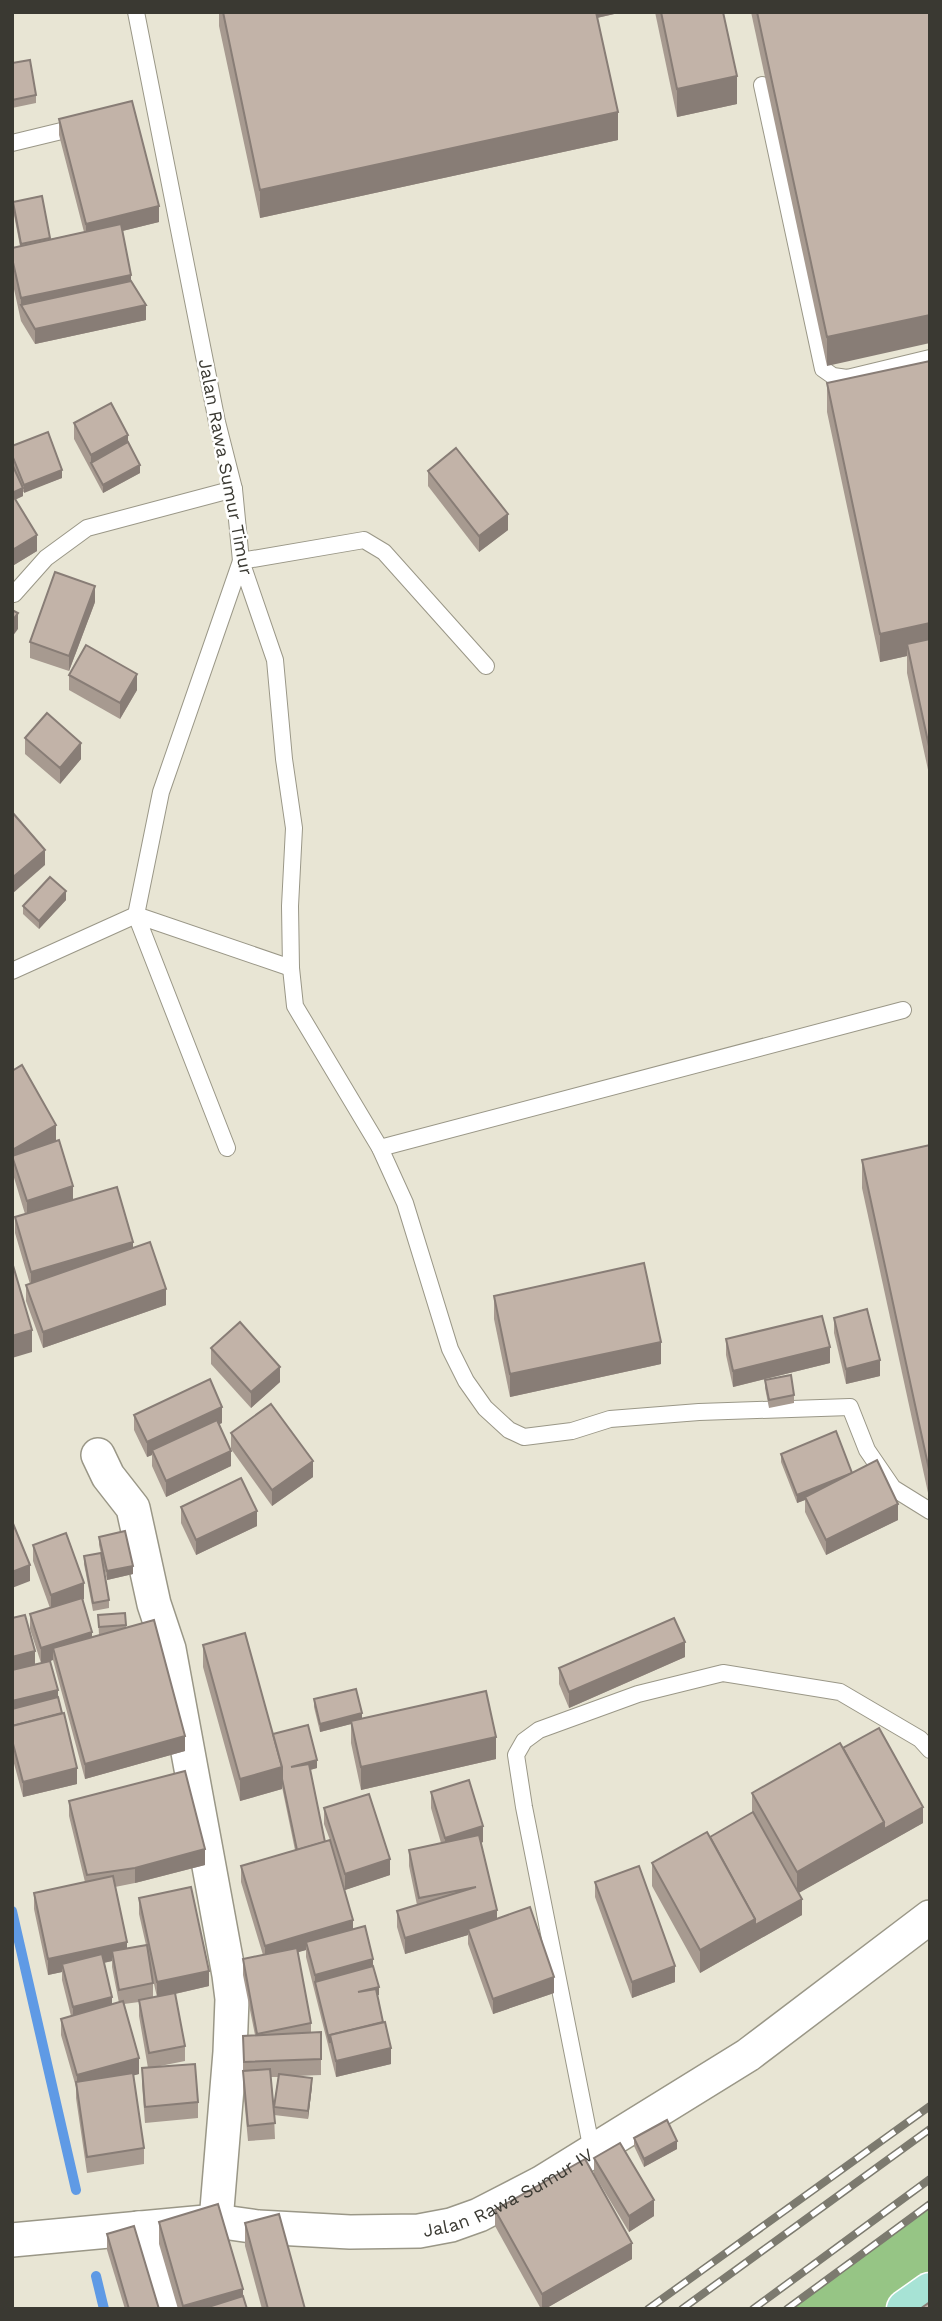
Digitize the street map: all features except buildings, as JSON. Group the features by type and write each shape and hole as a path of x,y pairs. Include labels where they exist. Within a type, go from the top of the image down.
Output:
{"main road":[{"path":"906,2309 930,2292"}],"street":[{"path":"98,1455 107,1476 133,1508 153,1604 169,1649 229,1975 232,1999 230,2052 216,2221"},
{"name":"Jalan Rawa Sumur IV","path":"12,2240 216,2221 258,2227 350,2232 419,2231 451,2225 479,2215 520,2194 748,2055 930,1917"},
{"path":"138,2228 163,2309"}],"lane":[{"name":"Jalan Rawa Sumur Timur","path":"136,12 149,111 234,489 241,561 275,660 284,759 294,828 290,906 295,1006 380,1148 405,1203 450,1349 485,1408 509,1430 524,1437 572,1431 610,1419 699,1412 850,1407 867,1450 892,1488 930,1511"},
{"path":"762,85 823,369 833,376 847,378 930,358"},
{"path":"12,143 90,124"},
{"path":"14,594 46,558 87,528 234,489"},
{"path":"227,1148 136,915 161,792 241,561 365,540 384,552 486,666"},
{"path":"12,971 136,915 291,968"},
{"path":"380,1148 903,1010"},
{"path":"592,2151 524,1807 516,1755 524,1741 539,1730 638,1694 723,1673 840,1692 920,1739 930,1750"},
{"path":"871,1964 930,1899"}],"green space":[{"path":"930,2204 930,2292 906,2309 787,2309"}],"waterway":[{"path":"12,1911 76,2190"},
{"path":"96,2276 104,2309"}],"railway":[{"path":"648,2309 930,2106"},
{"path":"682,2309 930,2129"},
{"path":"753,2309 930,2179"},
{"path":"787,2309 930,2204"}]}
